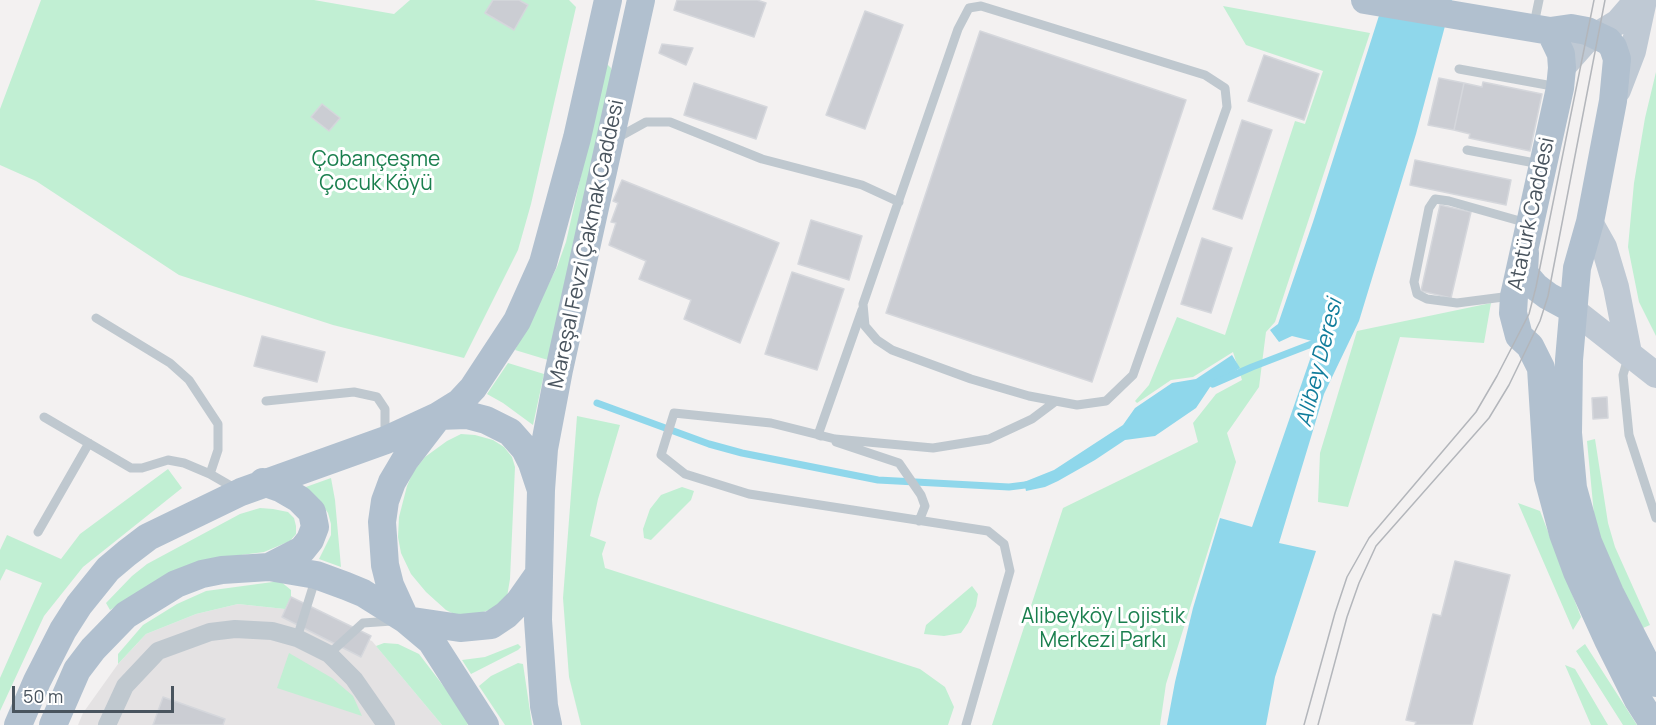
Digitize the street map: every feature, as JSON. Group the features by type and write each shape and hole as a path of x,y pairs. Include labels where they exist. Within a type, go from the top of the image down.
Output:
{"main road":[{"name":"Mareşal Fevzi Çakmak Caddesi","path":"18,725 37,681 63,630 79,605 108,569 148,537 252,487 386,440 438,417 459,402 481,376 517,321 543,263 577,138 609,0"},
{"name":"Mareşal Fevzi Çakmak Caddesi","path":"541,490 544,449 555,389 641,0"},
{"name":"Atatürk Caddesi","path":"1561,78 1585,42 1624,17 1637,0"},
{"path":"1613,101 1633,51 1644,0"},
{"path":"1369,1 1542,29 1571,28 1598,34 1608,41 1617,59 1613,101 1590,222 1577,267 1569,360 1568,433 1573,488 1588,542 1610,592 1656,682"},
{"name":"Atatürk Caddesi","path":"1542,29 1561,54 1561,78 1514,296 1513,313 1518,336 1530,346 1542,372 1548,478 1563,534 1604,632 1638,700 1654,725"},
{"path":"1590,222 1604,247 1616,287 1629,352"},
{"path":"1528,232 1524,273 1536,287 1572,309 1656,375"},
{"path":"406,620 390,585 385,565 382,522 385,501 392,482 405,460 438,417 468,415 486,420 510,432 525,449 541,490 538,575 539,654 548,725"},
{"path":"252,487 280,488 299,499 312,512 315,527 310,540 302,549 269,567"},
{"path":"53,725 77,670 93,649 126,615 176,584 202,574 222,570 269,567 316,575 363,593 406,620 431,641 485,725"},
{"path":"406,620 460,628 491,625 519,602 538,575"}],"street":[{"path":"107,725 125,686 158,651 210,632 235,629 272,631 297,638 329,654 354,679 386,725"}],"lane":[{"path":"1539,0 1542,29"},
{"path":"818,435 863,304 899,202 958,29 969,8 981,6 1205,75 1225,88 1227,107 1133,375 1106,400 1077,405 1029,396 971,379 892,350 877,340 865,326 863,304"},
{"path":"1459,69 1561,78"},
{"path":"610,142 646,122 670,122 762,159 862,185 899,202"},
{"path":"1467,150 1543,165"},
{"path":"1514,296 1457,303 1426,299 1417,294 1414,282 1429,208 1435,200 1449,201 1528,232"},
{"path":"96,318 170,363 189,380 218,424 218,450 210,474"},
{"path":"1629,352 1623,375 1629,435 1656,518"},
{"path":"266,401 354,392 377,397 385,409 386,440"},
{"path":"966,725 1010,571 1004,544 988,531 749,494 685,474 662,455 674,413 771,423 835,439 933,448 989,439 1032,419 1056,401"},
{"path":"45,417 131,468 141,468 168,460 184,463 252,487"},
{"path":"818,435 899,463 921,495 925,506 919,521"},
{"path":"38,532 89,443"},
{"path":"297,638 312,595 316,575"},
{"path":"329,654 363,623 406,620"}],"shaded area":[{"path":"238,604 285,609 372,641 442,725 78,725 83,713 118,664 146,634 196,614"}],"green space":[{"name":"Çobançeşme Çocuk Köyü","path":"41,0 314,0 394,14 410,0 569,0 576,7 531,204 518,250 464,358 333,325 179,275 36,181 0,165 0,109"},
{"name":"Alibeyköy Lojistik Merkezi Parkı","path":"1223,6 1370,33 1275,322 1266,332 1259,387 1227,433 1236,462 1166,684 1160,725 992,725 1063,508 1198,442 1193,423 1216,394 1242,380 1233,352 1193,377 1171,380 1137,403 1135,401 1149,385 1177,317 1225,335 1295,121 1305,124 1323,71 1246,45"},
{"path":"606,63 611,68 612,75 548,360 515,350 557,267 566,242"},
{"path":"1656,72 1656,336 1639,302 1628,247 1634,183 1645,118"},
{"path":"1491,303 1484,343 1400,337 1348,507 1318,502 1320,453 1357,331"},
{"path":"508,363 544,374 533,425 487,394"},
{"path":"577,416 620,425 598,499 590,536 606,542 602,554 605,568 920,669 945,687 954,707 948,725 581,725 569,677 563,598"},
{"path":"461,434 493,440 504,447 512,457 515,467 510,579 507,597 500,607 462,618 446,610 411,574 401,553 398,537 399,517 413,472 425,457"},
{"path":"1595,439 1608,523 1615,547 1650,625 1643,628 1612,569 1595,525 1587,441"},
{"path":"168,469 182,488 83,567 44,616 0,711 0,678 42,583 6,569 0,581 0,550 7,535 61,559 80,534"},
{"path":"331,478 341,567 319,559 331,535 331,524 328,513 321,503 303,488"},
{"path":"682,487 694,491 691,500 651,540 644,538 643,529 650,509 661,495"},
{"path":"1518,503 1540,511 1581,617 1573,630"},
{"path":"260,508 288,512 294,518 296,534 290,541 264,552 241,555 169,574 110,610 106,603 147,564 240,514"},
{"path":"280,581 291,590 291,597 285,609 238,604 196,614 146,634 118,664 118,654 143,625 177,604 206,591"},
{"path":"972,586 978,594 976,606 961,633 944,636 924,634 926,625"},
{"path":"384,643 398,644 419,654 471,722 467,725 442,725 376,646"},
{"path":"518,644 521,647 518,650 471,674 462,660 485,657"},
{"path":"1585,644 1637,725 1623,725 1576,651"},
{"path":"289,653 332,678 353,696 362,716 277,688"},
{"path":"518,663 523,664 532,725 505,725 479,686 491,676"},
{"path":"1565,665 1575,669 1608,725 1591,725"}],"water":[{"name":"Alibey Deresi","path":"1384,0 1452,0 1416,134 1359,321 1324,394 1279,543 1316,551 1275,677 1266,725 1167,725 1193,608 1220,518 1252,527 1316,342 1292,336 1279,342 1270,330 1278,324"},
{"path":"1232,355 1240,368 1210,387 1196,408 1155,436 1125,440 1058,481 1045,487 1026,491 1024,482 1054,470 1123,425 1135,408 1172,383 1196,379"}],"building":[{"path":"493,0 519,0 528,5 514,30 485,13"},
{"path":"677,0 757,0 766,3 754,37 674,10"},
{"path":"865,11 903,25 865,129 826,115"},
{"path":"980,31 1186,100 1092,382 886,313"},
{"path":"662,44 693,48 686,65 659,53"},
{"path":"1264,55 1319,74 1304,120 1248,101"},
{"path":"1439,78 1464,83 1454,130 1428,125"},
{"path":"1483,82 1542,94 1530,151 1469,138 1470,134 1454,130 1464,83 1482,87"},
{"path":"694,83 767,107 756,139 684,115"},
{"path":"322,104 340,118 329,131 311,117"},
{"path":"1242,120 1272,130 1242,219 1213,209"},
{"path":"1415,160 1511,180 1506,205 1410,185"},
{"path":"622,180 779,243 740,343 684,319 691,300 639,279 646,261 609,245 616,223 611,222 618,203 613,201"},
{"path":"1440,205 1471,212 1451,298 1421,291"},
{"path":"811,220 862,236 849,280 798,264"},
{"path":"1202,238 1232,248 1211,313 1181,304"},
{"path":"792,272 844,289 817,370 765,354"},
{"path":"262,336 325,352 317,382 254,366"},
{"path":"1607,397 1608,418 1593,419 1592,398"},
{"path":"1455,561 1510,575 1472,725 1415,725 1416,722 1406,720 1433,614 1441,616"},
{"path":"291,597 371,636 361,657 282,617"},
{"path":"163,697 225,719 223,725 153,725"}],"waterway":[{"name":"Alibey Deresi","path":"1213,384 1322,340"},
{"path":"597,403 709,444 742,453 878,480 1009,487 1033,484"}],"tram line":[{"path":"1304,725 1347,577 1369,538 1476,412 1529,314 1594,0"},
{"path":"1318,725 1347,617 1376,546 1489,418 1509,385 1540,321 1548,296 1605,0"}]}
